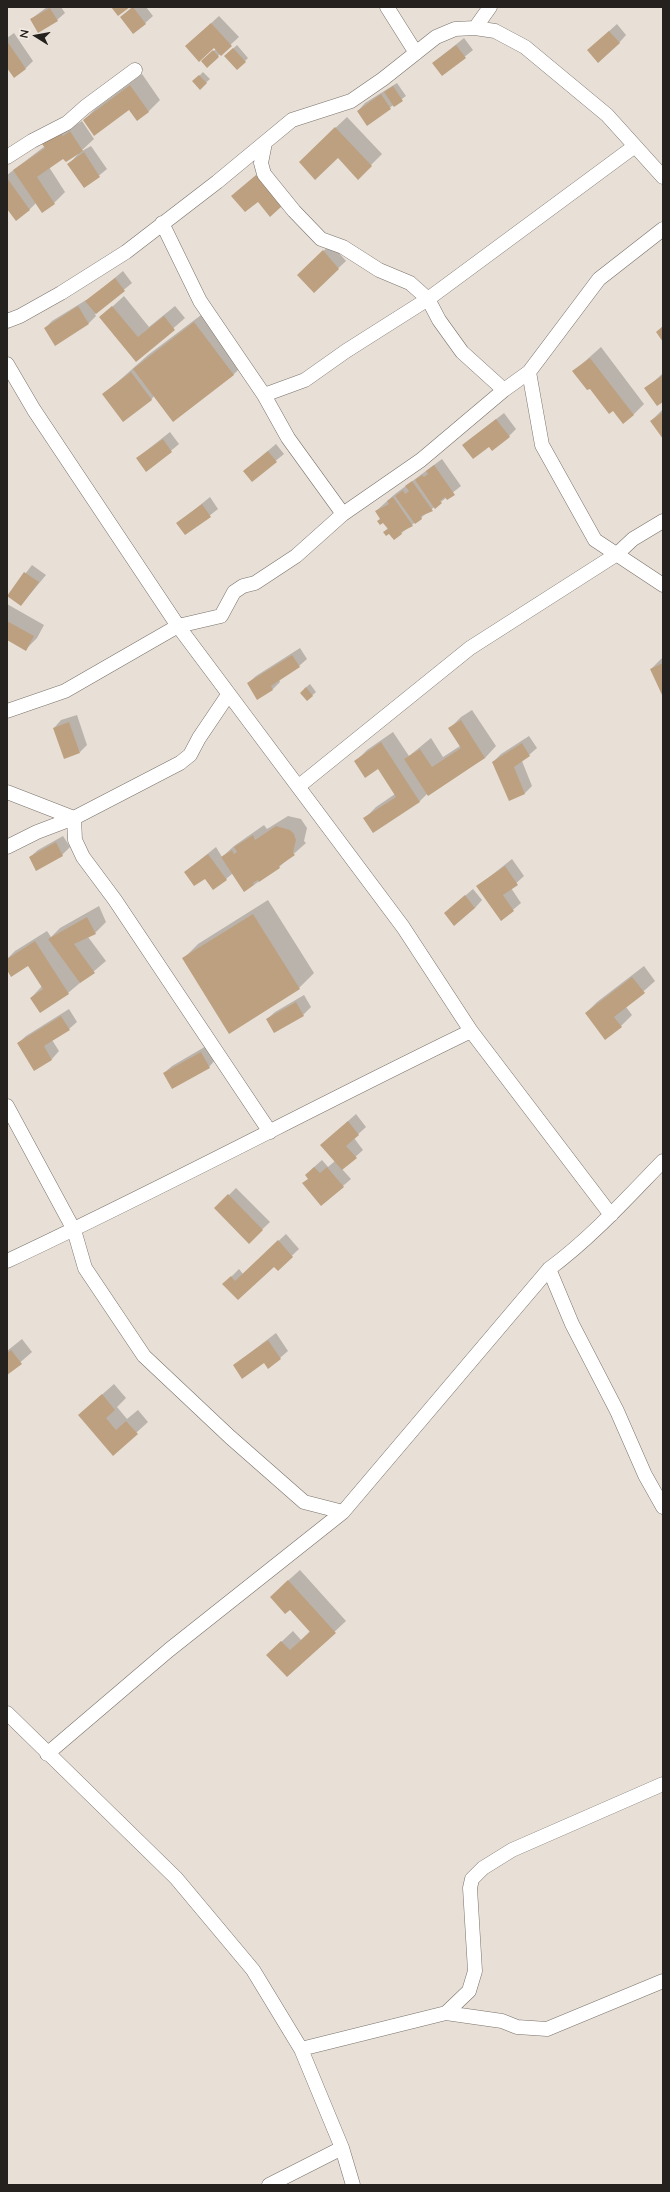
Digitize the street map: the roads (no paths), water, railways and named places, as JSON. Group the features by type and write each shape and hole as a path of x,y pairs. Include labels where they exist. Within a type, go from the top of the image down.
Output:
{"street":[{"path":"387,7 416,53"},
{"path":"475,28 490,7"},
{"path":"7,321 20,316 126,252 292,120 351,101 436,37 455,29 475,28 495,31 525,47 607,115 663,177"},
{"path":"7,157 32,141 67,123 85,107 135,70"},
{"path":"265,143 261,163 264,174 294,212 321,239 343,247 379,270 410,283 428,299 439,320 462,352 504,390"},
{"path":"264,395 305,380 346,351 428,299 635,146"},
{"path":"162,223 200,301 264,395 288,438 343,514"},
{"path":"7,711 65,691 178,626 221,616 234,592 243,586 255,583 296,556 343,514 421,460 504,390 529,372 599,279 663,229"},
{"path":"7,364 34,410 178,626 228,695 403,927 471,1031 611,1215"},
{"path":"529,372 542,445 596,540 663,585"},
{"path":"298,786 470,648 617,554 634,539 663,522"},
{"path":"7,847 36,832 74,818 180,763 190,755 199,738 228,695"},
{"path":"7,792 74,818"},
{"path":"74,818 75,840 84,857 115,900 270,1132"},
{"path":"7,1261 74,1230 270,1132 332,1098 471,1031"},
{"path":"7,1106 74,1230 85,1268 144,1356 230,1437 304,1502 343,1512"},
{"path":"47,1754 169,1650 343,1512 549,1269 566,1257 611,1215 663,1161"},
{"path":"549,1269 572,1324 617,1410 644,1475 663,1507"},
{"path":"7,1713 47,1754 176,1878 253,1970 301,2049 342,2148 353,2185"},
{"path":"446,2013 468,1991 476,1970 470,1888 472,1879 483,1868 512,1850 663,1784"},
{"path":"301,2049 446,2013 502,2021 518,2027 547,2029 663,1981"},
{"path":"269,2185 342,2148"}]}
